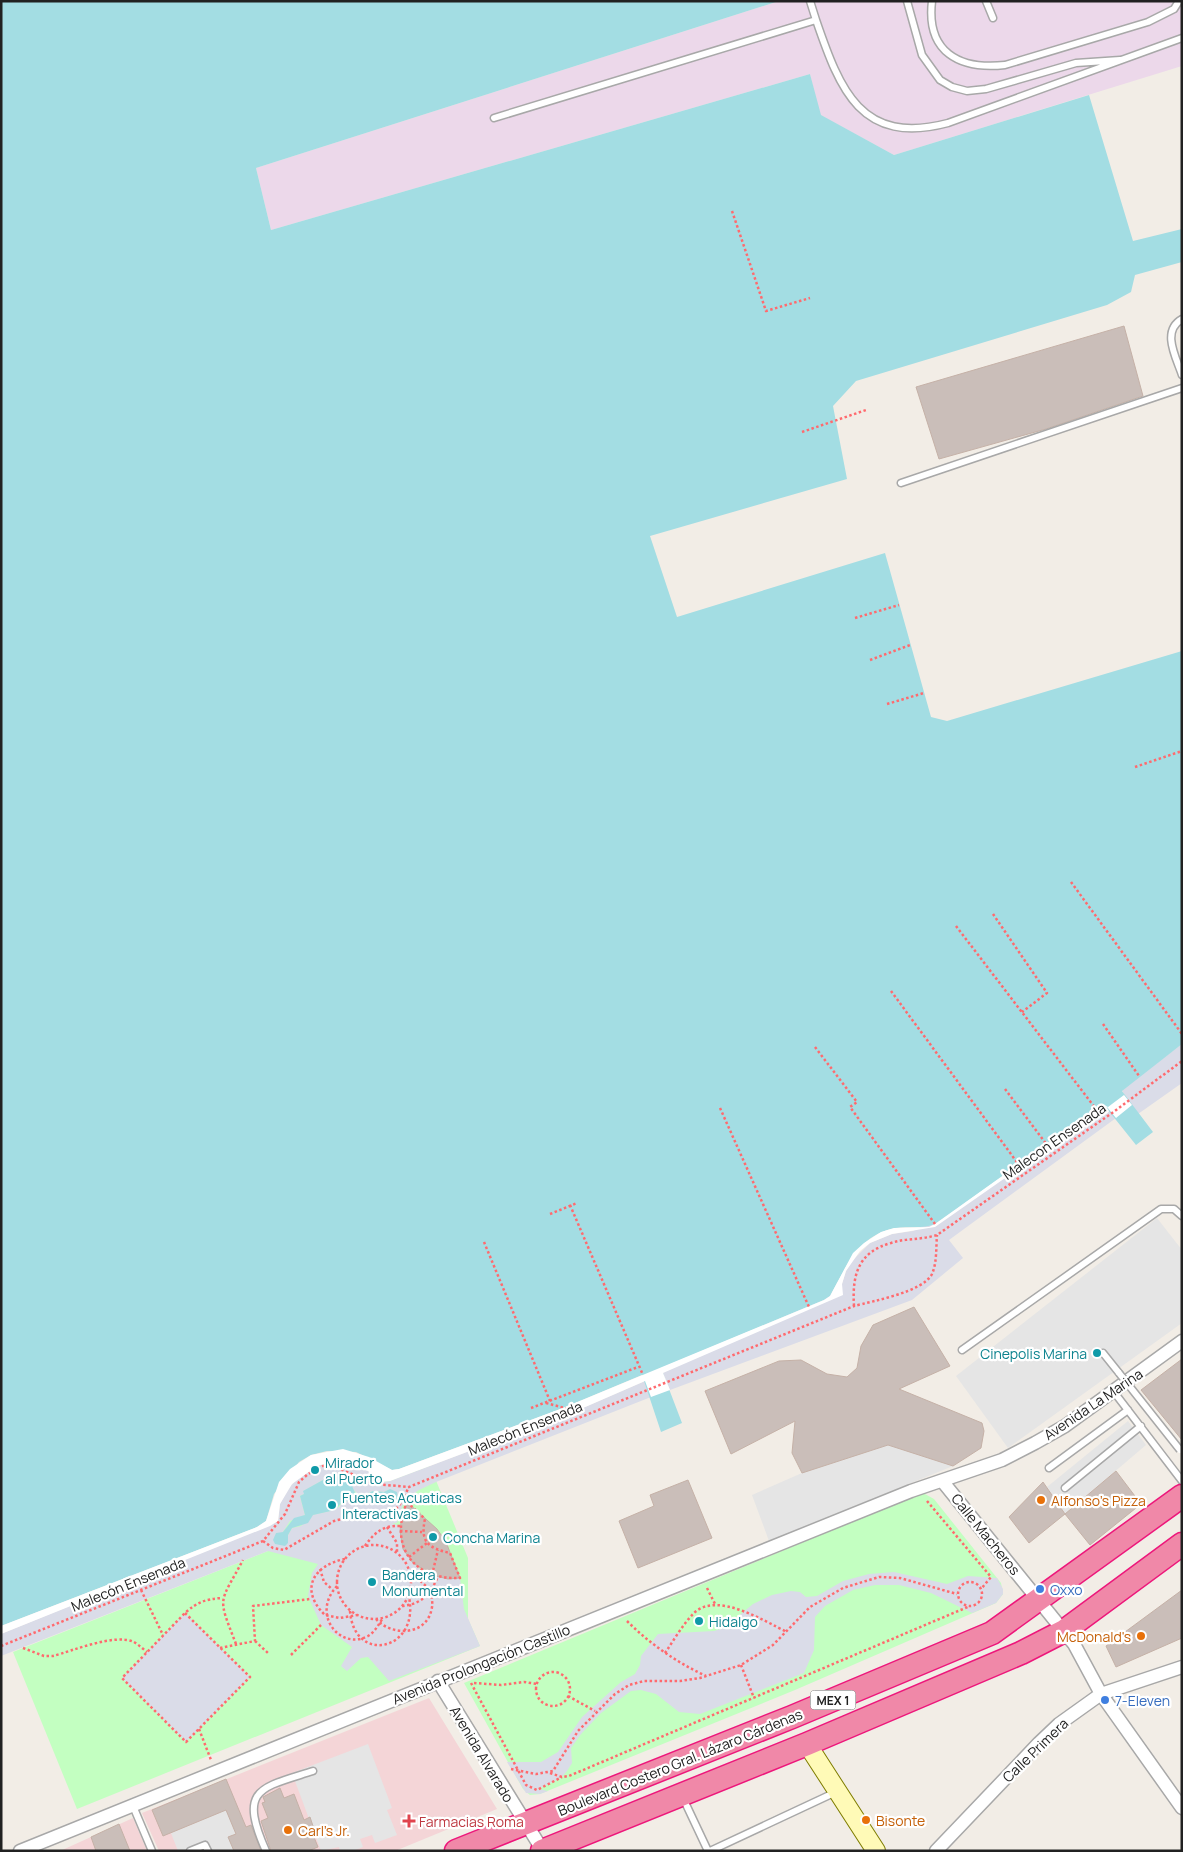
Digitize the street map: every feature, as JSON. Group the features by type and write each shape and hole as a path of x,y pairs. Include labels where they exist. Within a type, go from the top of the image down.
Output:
{"highway":[{"name":"Boulevard Costero Gral. Lázaro Cárdenas","path":"456,1851 992,1633 1182,1496"},
{"name":"MEX 1","path":"542,1851 808,1744 1021,1653 1064,1631 1182,1544"}],"main road":[{"path":"808,1744 876,1851"}],"street":[{"name":"Avenida La Marina","path":"944,1482 1002,1460 1065,1426 1182,1341"},
{"name":"Calle Macheros","path":"944,1482 1040,1599 1074,1644 1101,1694 1182,1808"},
{"name":"Avenida Prolongación Castillo","path":"20,1851 911,1491 944,1482"},
{"name":"Calle Primera","path":"936,1851 1038,1743 1101,1694 1182,1667"},
{"name":"Avenida Alvarado","path":"438,1681 542,1851"}],"lane":[{"path":"810,1 836,74 858,106 883,124 906,129 924,129 948,123 1182,38"},
{"path":"907,1 922,55 940,80 952,88 968,91 986,89 1076,63 1098,60 1125,60"},
{"path":"932,1 936,38 944,52 956,60 984,67 1005,65 1148,22 1174,9 1179,1"},
{"path":"986,1 993,18"},
{"path":"494,118 816,20"},
{"path":"1182,318 1174,326 1170,338 1182,375"},
{"path":"901,483 1182,388"},
{"path":"962,1350 1161,1209 1174,1209 1182,1216"},
{"path":"1103,1353 1181,1452"},
{"path":"1114,1392 1182,1481"},
{"path":"1049,1468 1128,1410"},
{"path":"1065,1488 1141,1426"},
{"path":"266,1851 258,1832 254,1805 257,1794 266,1786 313,1771"},
{"path":"681,1795 709,1851 837,1791"},
{"path":"133,1806 152,1851"},
{"path":"190,1851 205,1845 208,1851"}],"path":[{"path":"732,211 766,311 810,298"},
{"path":"802,432 866,410"},
{"path":"855,618 899,605"},
{"path":"870,660 910,645"},
{"path":"887,704 924,693"},
{"path":"1135,767 1182,751"},
{"path":"1071,882 1182,1034"},
{"path":"993,914 1047,993 1022,1012"},
{"path":"956,926 1096,1109"},
{"path":"891,991 1019,1165"},
{"path":"1103,1024 1139,1076"},
{"path":"815,1047 857,1102 850,1107 935,1224"},
{"name":"Malecon Ensenada","path":"854,1306 852,1284 859,1264 866,1256 892,1242 916,1240 937,1235 1112,1113 1182,1061"},
{"path":"1005,1089 1046,1145"},
{"path":"720,1108 809,1307"},
{"path":"550,1214 578,1203"},
{"path":"570,1206 643,1375"},
{"path":"854,1306 909,1290 930,1278 934,1266 937,1235"},
{"path":"484,1242 550,1401"},
{"name":"Malecón Ensenada","path":"1,1646 263,1541 285,1514 299,1482 308,1474 323,1466 333,1466 375,1484 409,1486 854,1306"},
{"path":"531,1408 638,1367"},
{"path":"545,1403 576,1410"},
{"path":"263,1541 273,1548 284,1550 317,1529 334,1521 358,1514 393,1510 399,1506 409,1486"},
{"path":"471,1683 526,1784 533,1790 754,1698 970,1606 980,1600 981,1589 991,1577 928,1501 919,1500"},
{"path":"407,1502 425,1519 422,1532 426,1543 438,1550 450,1553 460,1578 432,1575 413,1564 404,1548 400,1532 407,1502"},
{"path":"364,1547 371,1537 387,1526 400,1526"},
{"path":"387,1526 397,1543 396,1553"},
{"path":"400,1532 422,1532"},
{"path":"409,1557 426,1543"},
{"path":"346,1558 337,1577 337,1586 342,1601 350,1610 357,1615 376,1619 393,1614 402,1606 408,1596 411,1584 409,1570 405,1562 396,1553 385,1547 372,1545 364,1547 346,1558 333,1561 320,1569 313,1578 312,1588 317,1604 330,1625 337,1632 354,1639 361,1638 375,1630 383,1618"},
{"path":"432,1575 438,1550"},
{"path":"236,1644 222,1608 222,1598 243,1560"},
{"path":"320,1569 324,1582 339,1593"},
{"path":"350,1610 354,1630 361,1638 377,1646 389,1644 404,1632 413,1630 430,1615 432,1608 431,1591 409,1570"},
{"path":"402,1606 418,1603 431,1591 438,1576"},
{"path":"548,1773 557,1766 578,1731 596,1711 615,1694 629,1685 644,1681 680,1681 707,1676 741,1665 773,1646 810,1607 843,1588 879,1577 900,1578 957,1594"},
{"path":"970,1606 960,1602 957,1594 960,1586 967,1582 975,1583 981,1589"},
{"path":"703,1586 705,1584 715,1604"},
{"path":"325,1615 328,1600 337,1586"},
{"path":"141,1590 163,1636"},
{"path":"404,1632 410,1619 408,1596"},
{"path":"185,1614 250,1677 186,1742 122,1678 147,1652 185,1614 194,1605 207,1599 222,1598"},
{"path":"269,1654 255,1641 253,1606 310,1599"},
{"path":"665,1653 695,1611 715,1604 744,1612 787,1632"},
{"path":"325,1615 350,1617 357,1615"},
{"path":"633,1615 624,1619 681,1664 707,1676"},
{"path":"376,1619 380,1623 404,1632"},
{"path":"291,1655 321,1625"},
{"path":"23,1648 44,1656 53,1656 110,1640 124,1640 134,1642 147,1652"},
{"path":"220,1648 255,1641"},
{"path":"741,1665 754,1698"},
{"path":"549,1672 561,1674 570,1686 568,1696 556,1705 546,1704 538,1695 537,1684 549,1672"},
{"path":"471,1683 483,1678"},
{"path":"464,1683 501,1685 524,1682 537,1684"},
{"path":"568,1696 596,1711"},
{"path":"198,1729 216,1772"},
{"path":"511,1769 548,1773 562,1777"}],"shaded area":[{"path":"779,1 1182,1 1182,66 894,155 820,115 810,74 271,230 256,168"},
{"path":"1182,1044 1182,1083 1138,1114 1124,1095 1122,1089"},
{"path":"1108,1107 1116,1118 949,1240 963,1258 912,1300 670,1390 661,1368 824,1300 842,1284 846,1271 852,1261 870,1243 892,1234 913,1231 974,1198 1096,1109"},
{"path":"1157,1218 1182,1250 1182,1323 1008,1448 956,1376"},
{"path":"645,1381 651,1397 419,1490 409,1497 407,1502 404,1501 397,1523 392,1523 400,1526 403,1549 413,1563 424,1572 448,1579 460,1578 464,1609 480,1646 389,1681 368,1657 361,1658 347,1671 341,1666 352,1647 321,1625 308,1596 312,1573 318,1564 268,1551 1,1656 1,1634 278,1521 280,1504 287,1490 298,1478 317,1466 332,1462 348,1463 368,1471 381,1482 390,1481 576,1411","holes":["343,1478 360,1497 373,1491 384,1492 390,1489 398,1497 398,1500 392,1504 376,1498 365,1503 354,1500 342,1502 339,1507 330,1511 312,1515 301,1526 292,1528 288,1535 283,1532 290,1521 305,1515 300,1496 304,1494 304,1491 323,1480"]},
{"path":"1128,1421 1146,1445 1065,1514 1047,1487"},
{"path":"888,1445 953,1466 769,1541 752,1495 802,1473"},
{"path":"894,1572 947,1584 968,1576 997,1578 1003,1589 1003,1594 996,1603 972,1613 931,1593 899,1585 875,1585 853,1590 825,1606 815,1617 814,1650 804,1673 700,1714 679,1712 656,1694 641,1690 631,1691 601,1713 581,1734 571,1748 572,1763 567,1771 561,1778 538,1789 548,1791 540,1794 526,1793 507,1762 541,1762 558,1752 582,1717 621,1682 635,1674 640,1665 641,1656 658,1634 714,1631 724,1628 753,1604 772,1595 791,1591 800,1592 806,1597 817,1596 843,1581 869,1574"},
{"path":"185,1613 250,1677 186,1742 122,1678"},
{"path":"429,1698 497,1809 395,1851 159,1851 142,1813"},
{"path":"368,1744 392,1808 387,1810 397,1835 375,1843 372,1835 360,1839 363,1847 353,1851 340,1851 339,1847 321,1851 292,1773"},
{"path":"226,1810 236,1834 228,1837 234,1850 208,1851 205,1845 190,1851 178,1851 171,1833"},
{"path":"133,1818 147,1851 60,1851"}],"green space":[{"path":"332,1462 390,1481 430,1466 468,1558 468,1619 480,1646 77,1809 13,1652 268,1551 317,1466"},
{"path":"919,1494 925,1494 934,1499 1001,1583 1003,1594 996,1603 795,1690 540,1794 530,1795 523,1789 464,1683"}],"water":[{"path":"1,1 779,1 256,168 271,230 810,74 821,115 894,155 1089,95 1133,241 1182,229 1182,262 1135,275 1131,292 1107,305 856,381 833,406 847,479 650,536 677,617 885,553 931,717 947,721 1182,651 1182,1044 1122,1091 1153,1132 1136,1145 1104,1105 935,1224 896,1228 883,1231 872,1237 855,1253 830,1296 824,1300 661,1368 682,1423 661,1432 642,1375 563,1408 399,1469 392,1470 356,1452 327,1451 311,1455 299,1462 274,1494 266,1521 257,1527 1,1626"},
{"path":"340,1476 343,1478 348,1477 356,1495 360,1497 373,1491 384,1492 390,1489 397,1492 398,1500 391,1504 376,1498 365,1503 354,1500 342,1502 335,1510 313,1515 308,1523 292,1528 288,1535 288,1543 285,1546 275,1544 273,1540 276,1533 283,1532 294,1518 305,1515 300,1496 304,1494 303,1491 323,1480"}],"pier":[{"path":"1124,1095 1132,1105 1116,1118 1107,1107 935,1227 892,1234 870,1243 860,1251 846,1271 842,1284 843,1295 663,1373 670,1390 651,1397 645,1381 576,1411 390,1481 381,1482 368,1471 348,1463 332,1462 317,1466 292,1484 280,1504 278,1521 270,1526 1,1634 1,1626 257,1527 266,1521 279,1482 290,1469 311,1455 343,1449 369,1457 392,1470 399,1469 563,1408 824,1300 830,1296 853,1253 864,1243 881,1232 894,1228 929,1227 935,1224 1096,1109 1104,1105 1108,1107"}],"building":[{"path":"1124,326 1143,396 1046,429 939,459 916,387"},
{"path":"914,1307 950,1366 899,1389 982,1423 984,1431 981,1448 953,1466 888,1445 802,1473 792,1453 795,1421 731,1454 705,1391 779,1361 801,1360 827,1374 847,1377 857,1368 861,1346 873,1325"},
{"path":"1182,1359 1182,1440 1141,1390"},
{"path":"1116,1471 1141,1504 1090,1545 1065,1514"},
{"path":"688,1480 712,1538 638,1568 619,1521 654,1506 650,1495"},
{"name":"Alfonso's Pizza","path":"1043,1482 1065,1514 1029,1543 1009,1517"},
{"path":"407,1502 437,1529 446,1542 460,1578 448,1579 432,1575 413,1563 403,1549 400,1531 402,1514"},
{"path":"1182,1590 1182,1638 1116,1667 1106,1646"},
{"path":"226,1779 246,1827 251,1825 261,1851 234,1851 228,1837 236,1834 226,1810 163,1836 152,1810"},
{"path":"280,1788 284,1798 294,1794 304,1820 310,1817 314,1829 311,1830 318,1847 308,1851 271,1851 261,1821 268,1818 262,1803 265,1802 263,1797"},
{"path":"119,1824 130,1851 96,1851 91,1837"}],"place":[{"name":"Cinepolis Marina","path":"1097,1353"},
{"name":"Mirador al Puerto","path":"315,1470"},
{"name":"Alfonso's Pizza","path":"1041,1500"},
{"name":"Fuentes Acuaticas Interactivas","path":"332,1505"},
{"name":"Concha Marina","path":"433,1537"},
{"name":"Bandera Monumental","path":"372,1582"},
{"name":"Oxxo","path":"1040,1589"},
{"name":"Hidalgo","path":"699,1621"},
{"name":"McDonald's","path":"1141,1636"},
{"name":"7-Eleven","path":"1105,1700"},
{"name":"Bisonte","path":"866,1820"},
{"name":"Farmacias Roma","path":"409,1821"},
{"name":"Carl's Jr.","path":"288,1830"}]}
